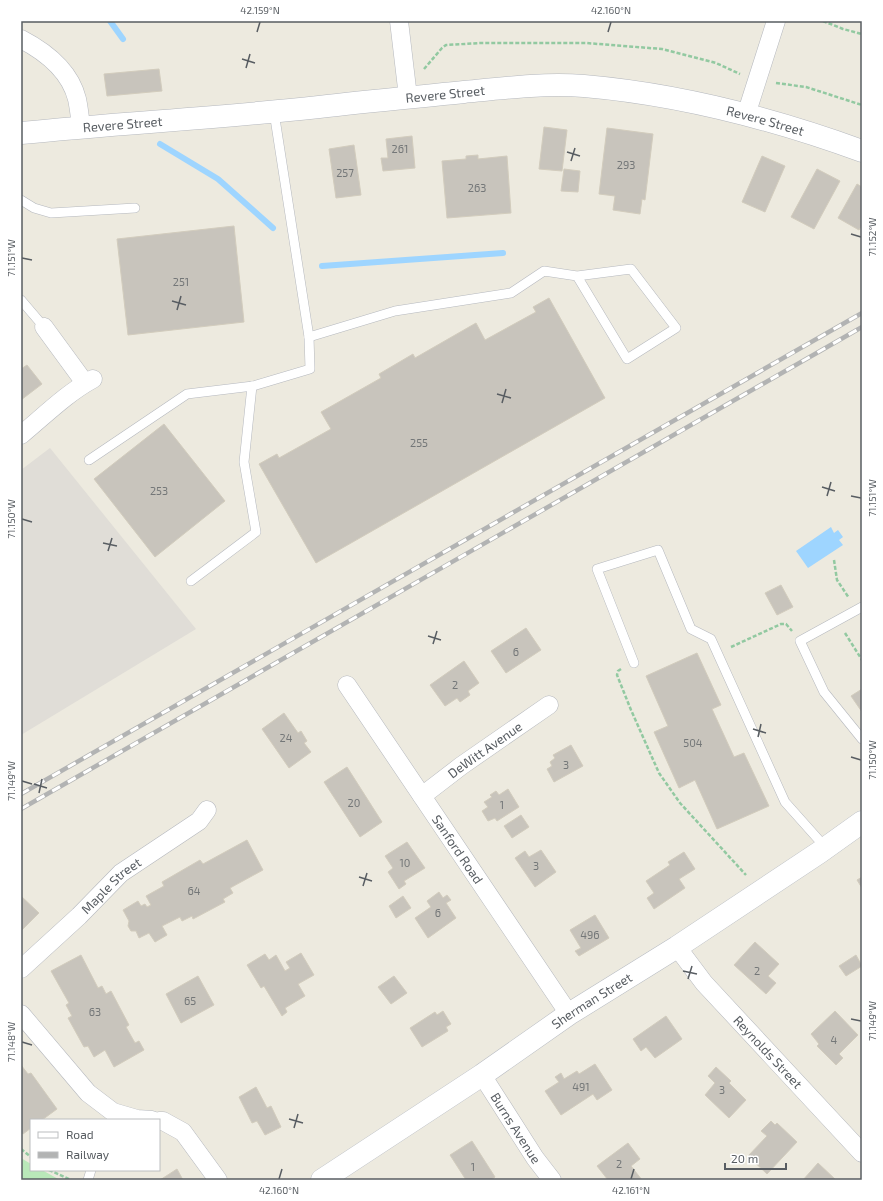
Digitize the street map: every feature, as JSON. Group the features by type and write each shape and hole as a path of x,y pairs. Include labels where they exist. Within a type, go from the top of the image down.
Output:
{"street":[{"path":"399,21 408,97"},
{"path":"746,115 776,21"},
{"path":"21,39 51,58 66,74 77,98 82,127"},
{"name":"Revere Street","path":"21,134 82,127 274,112 525,86 581,86 650,95 719,108 833,141 862,151"},
{"path":"21,435 89,381 44,327"},
{"name":"Sanford Road","path":"347,685 569,1014"},
{"name":"DeWitt Avenue","path":"422,796 461,766 549,705"},
{"name":"Maple Street","path":"21,969 79,916 121,873 199,821 207,810"},
{"name":"Sherman Street","path":"322,1180 482,1075 569,1014 677,948 826,848 862,822"},
{"name":"Reynolds Street","path":"677,948 704,983 862,1153"},
{"path":"21,1014 88,1093 112,1116 138,1119"},
{"name":"Burns Avenue","path":"482,1075 535,1158 552,1180"},
{"path":"160,1121 163,1121 183,1132 218,1180"}],"lane":[{"path":"89,460 187,394 252,386 310,369 309,338 274,112"},
{"path":"21,200 34,208 51,213 135,208"},
{"path":"309,338 395,311 511,293 544,271 577,276 631,269 676,328 627,359 577,276"},
{"path":"21,300 44,327"},
{"path":"192,581 256,532 244,462 252,386"},
{"path":"634,663 597,569 658,550 691,629 711,639 785,802 826,848"},
{"path":"860,608 800,641 824,692 862,739"}],"path":[{"path":"823,21 828,24 862,34"},
{"path":"420,71 424,69 446,45 481,43 586,43 662,49 716,63 744,75"},
{"path":"775,83 806,87 862,105"},
{"path":"834,560 837,580 860,608"},
{"path":"718,653 781,624 786,624 800,641"},
{"path":"855,648 862,660"},
{"path":"634,663 618,671 617,675 659,773 680,803 748,877"},
{"path":"21,1150 30,1157"},
{"path":"51,1171 71,1180"}],"shaded area":[{"path":"50,448 196,629 21,735 21,470"}],"green space":[{"path":"21,1158 30,1163 30,1171 44,1171 60,1180 21,1180"}],"water":[{"path":"831,527 834,533 838,530 843,537 839,540 843,545 808,568 796,551"}],"building":[{"path":"159,69 162,91 107,96 104,74"},
{"path":"544,127 567,130 562,171 539,169"},
{"path":"607,128 653,134 645,200 642,199 640,214 613,210 615,196 599,194"},
{"path":"412,136 415,168 383,171 381,158 388,158 386,139"},
{"path":"354,145 361,195 336,198 329,149"},
{"path":"478,155 478,159 507,156 511,213 447,218 442,161 466,159 466,156"},
{"path":"762,156 785,166 765,212 742,202"},
{"path":"564,169 580,171 578,192 561,191"},
{"path":"817,169 840,181 814,229 791,217"},
{"path":"857,184 862,187 862,225 859,230 838,218"},
{"path":"234,226 244,322 128,335 117,239"},
{"path":"549,298 605,398 316,563 259,464 277,454 279,458 331,429 321,412 381,378 379,374 413,354 415,358 476,323 485,340 536,312 533,307"},
{"path":"27,365 42,384 21,400 21,369"},
{"path":"164,424 225,501 155,557 94,479"},
{"path":"781,585 793,607 777,615 765,593"},
{"path":"526,628 541,650 506,673 491,651"},
{"path":"697,653 721,705 712,709 734,757 744,753 769,806 717,829 695,780 679,788 654,732 668,726 646,676"},
{"path":"464,661 479,683 468,691 470,695 460,702 457,698 445,706 430,685"},
{"path":"862,689 862,712 851,696"},
{"path":"284,713 298,733 301,731 307,741 304,743 311,752 289,768 262,729"},
{"path":"571,745 583,766 554,782 547,769 552,766 550,762 555,758 553,755"},
{"path":"347,767 382,822 360,837 324,782"},
{"path":"508,789 519,807 497,821 495,818 488,821 482,811 488,807 484,802 492,797 490,795 496,791 499,795"},
{"path":"521,815 529,827 512,838 504,826"},
{"path":"247,840 263,870 230,888 233,893 223,899 225,902 193,919 192,916 182,921 180,917 162,926 167,935 155,942 149,933 139,938 136,931 131,931 128,926 129,921 123,910 138,901 141,906 145,904 147,907 151,905 146,896 164,886 162,882 200,860 203,864"},
{"path":"407,842 425,868 404,881 406,884 399,889 388,872 393,868 385,856"},
{"path":"541,850 556,872 535,887 515,858 525,851 529,857"},
{"path":"684,852 695,869 679,879 685,888 654,909 647,898 654,893 646,881 670,865 668,862"},
{"path":"862,877 862,888 857,880"},
{"path":"439,892 443,898 447,895 451,900 446,903 456,918 428,938 415,918 431,907 427,901"},
{"path":"21,896 39,913 21,931"},
{"path":"403,896 411,908 396,918 389,906"},
{"path":"595,915 609,938 579,956 575,951 581,948 570,930"},
{"path":"755,942 779,964 768,976 776,983 766,994 734,965"},
{"path":"301,953 314,975 298,984 305,996 285,1008 287,1012 282,1016 264,986 261,988 247,965 265,954 269,960 276,955 285,971 290,968 286,962"},
{"path":"81,955 98,988 102,986 106,994 111,991 129,1025 126,1027 135,1043 139,1041 144,1050 114,1067 105,1050 94,1057 88,1046 84,1047 68,1018 72,1016 66,1005 69,1003 51,971"},
{"path":"856,955 862,966 846,976 839,966"},
{"path":"198,976 214,1005 181,1023 166,994"},
{"path":"394,976 407,993 391,1004 378,987"},
{"path":"443,1011 451,1024 446,1027 448,1031 422,1047 410,1028 435,1012 437,1015"},
{"path":"835,1011 858,1035 839,1054 843,1058 836,1065 817,1046 819,1044 811,1034"},
{"path":"666,1016 682,1039 655,1058 646,1047 641,1051 633,1039"},
{"path":"595,1064 612,1090 597,1100 593,1094 561,1115 545,1091 559,1082 555,1077 561,1073 564,1079 577,1071 579,1074"},
{"path":"21,1065 28,1074 31,1073 57,1109 43,1119 30,1119 30,1129 23,1134 21,1132"},
{"path":"716,1067 731,1081 729,1083 746,1100 729,1118 705,1095 715,1083 708,1076"},
{"path":"256,1087 267,1108 271,1106 281,1127 265,1135 257,1121 252,1123 239,1097"},
{"path":"771,1121 775,1125 777,1123 797,1142 767,1174 748,1156 767,1136 761,1131"},
{"path":"472,1141 495,1177 491,1180 466,1180 450,1155"},
{"path":"628,1143 640,1159 631,1166 642,1180 608,1180 597,1166"},
{"path":"818,1163 836,1180 803,1180"},
{"path":"177,1169 183,1180 160,1180"}],"waterway":[{"path":"110,21 123,39"},
{"path":"160,144 218,179 273,228"},
{"path":"322,266 503,253"}],"railway":[{"path":"21,794 862,313"},
{"path":"21,809 862,327"}]}
